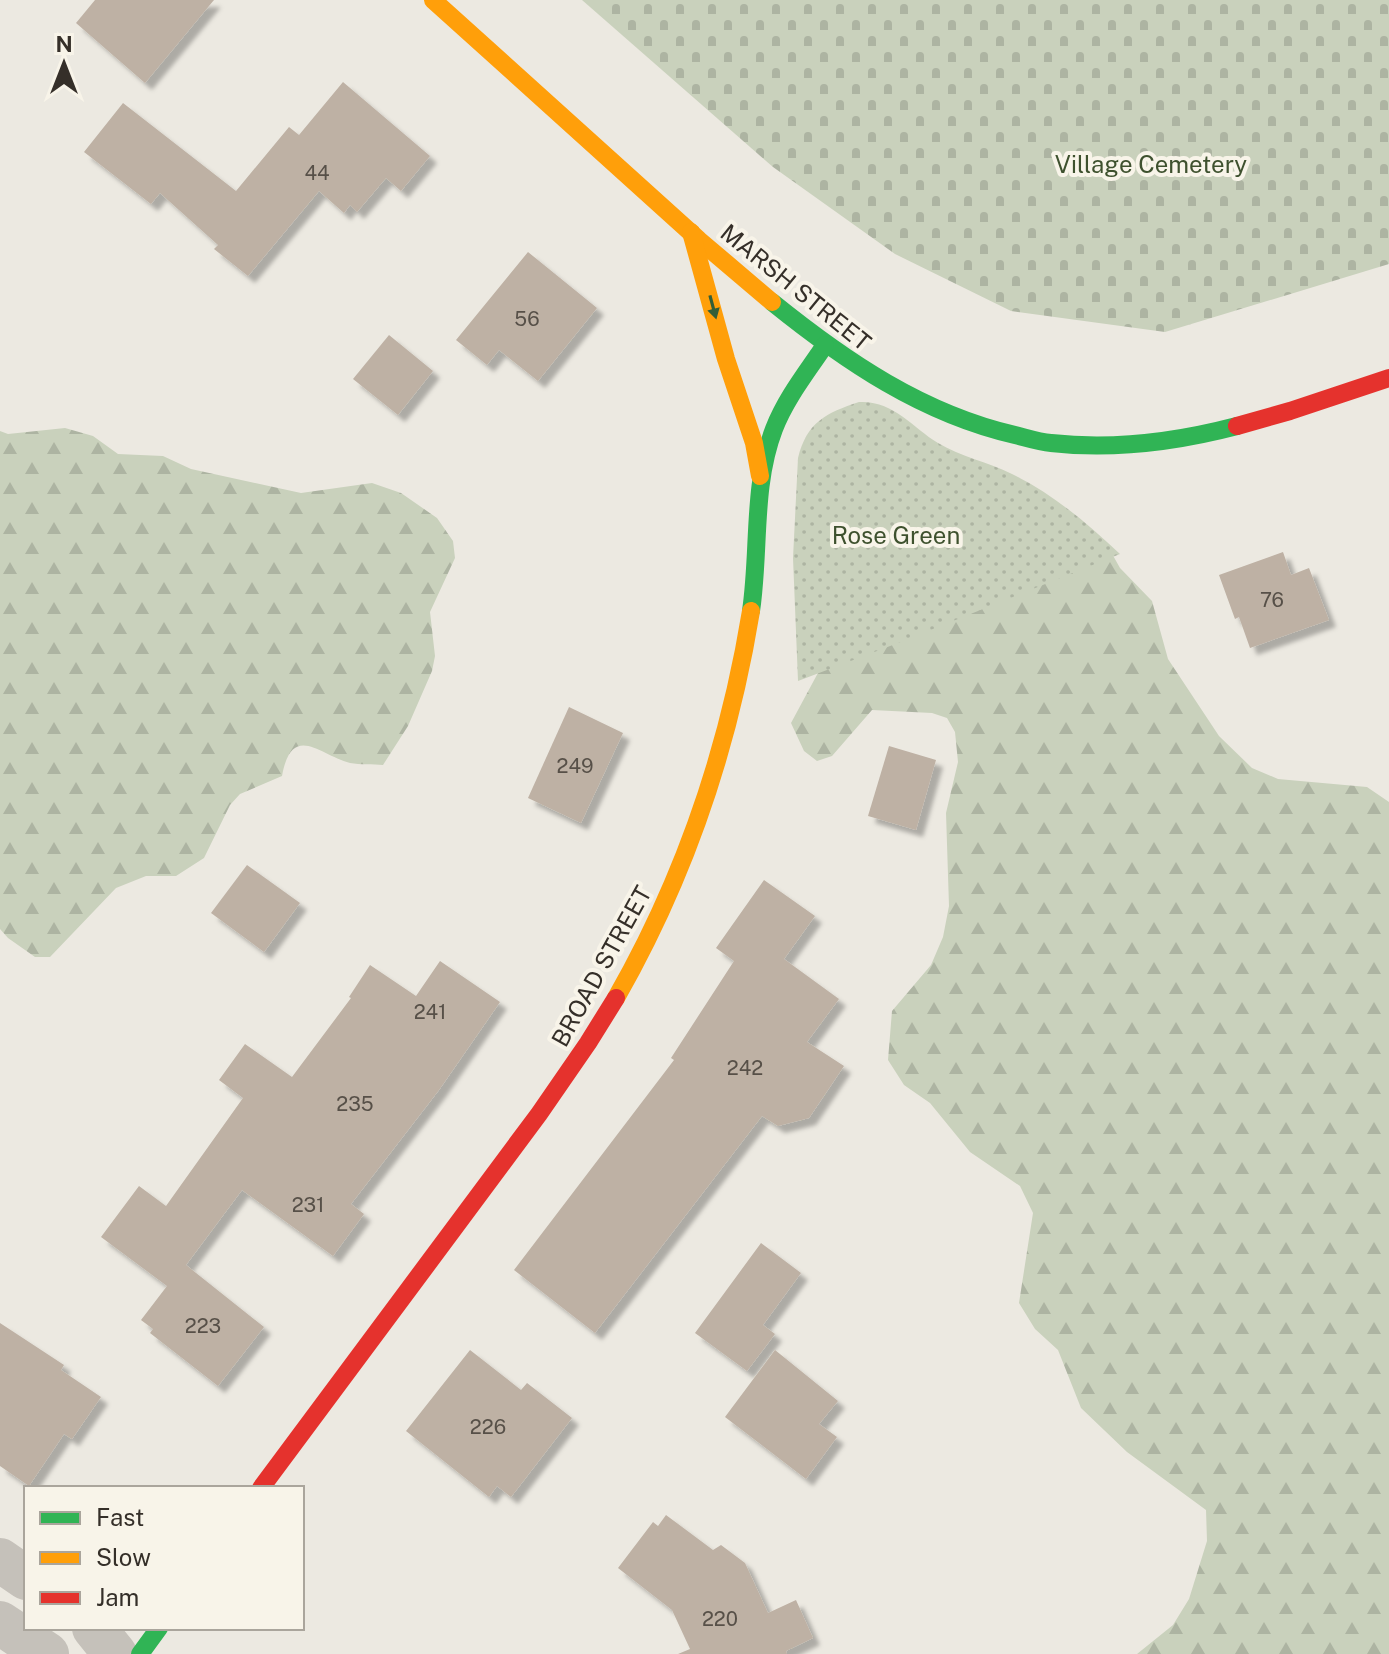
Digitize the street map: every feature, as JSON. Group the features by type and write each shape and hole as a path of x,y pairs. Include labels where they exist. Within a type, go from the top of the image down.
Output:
{"street":[{"name":"MARSH STREET","path":"433,0 805,331 882,382 960,420 1033,440 1085,445 1137,445 1200,435 1389,378"},
{"path":"691,232 726,359 754,443 761,499"},
{"name":"BROAD STREET","path":"262,1486 528,1130 588,1044 644,947 687,850 729,715 754,584 766,453 780,414 825,345"},
{"path":"0,1560 24,1577"},
{"path":"0,1623 47,1654"},
{"path":"96,1630 115,1654"},
{"path":"140,1654 158,1630"}],"green space":[{"name":"Village Cemetery","path":"582,0 1389,0 1389,264 1165,332 1011,311 895,254 773,167"},
{"name":"Rose Green","path":"859,402 882,405 947,448 1027,482 1069,510 1120,554 798,681 793,558 798,458 813,427 837,410"},
{"path":"65,428 93,436 118,454 163,456 191,469 301,493 372,483 401,493 437,518 453,541 455,558 430,612 435,656 432,671 408,726 383,765 350,763 309,746 300,746 287,759 282,776 240,794 230,805 204,858 176,876 146,876 116,888 50,957 35,957 0,929 0,431 8,434"},
{"path":"1106,543 1120,568 1152,601 1168,659 1219,736 1252,768 1278,779 1367,787 1389,802 1389,1654 1137,1654 1173,1625 1189,1599 1207,1541 1206,1510 1127,1452 1081,1408 1058,1350 1035,1329 1019,1303 1033,1213 1020,1186 970,1152 930,1103 904,1085 888,1060 892,1011 931,965 943,937 949,906 946,813 958,762 955,732 947,718 932,713 872,710 832,756 817,761 804,751 791,723 819,671"}],"building":[{"path":"95,0 214,0 145,83 76,23"},
{"path":"343,82 430,156 401,191 386,178 357,212 350,205 344,213 319,191 248,276 214,249 218,245 160,193 151,204 84,152 123,103 236,191 289,127 299,135"},
{"path":"528,252 597,308 538,381 499,350 487,365 456,340"},
{"path":"389,335 433,371 398,415 353,379"},
{"path":"1283,552 1291,575 1309,568 1329,620 1250,648 1239,617 1235,619 1219,575"},
{"path":"569,707 623,733 581,823 528,798"},
{"path":"889,746 936,760 916,830 868,816"},
{"path":"247,865 300,903 264,952 211,913"},
{"path":"764,880 815,916 784,959 839,999 807,1042 844,1066 809,1118 778,1126 762,1116 595,1333 514,1270 674,1060 671,1058 734,961 716,948"},
{"path":"440,961 500,1002 439,1090 351,1204 364,1214 333,1256 242,1190 186,1265 264,1327 218,1386 150,1333 153,1329 141,1320 167,1286 101,1237 139,1186 166,1206 243,1098 219,1080 245,1044 292,1077 351,998 370,965 416,996"},
{"path":"761,1243 801,1273 763,1325 775,1334 747,1371 695,1333"},
{"path":"0,1323 64,1365 61,1370 101,1397 72,1439 64,1434 29,1486 0,1466"},
{"path":"470,1350 521,1390 527,1383 572,1418 511,1497 497,1486 489,1497 406,1431"},
{"path":"775,1350 838,1401 819,1424 837,1437 806,1479 725,1417"},
{"path":"666,1515 713,1550 721,1545 745,1563 768,1613 796,1600 813,1638 786,1651 787,1654 678,1654 690,1649 672,1610 618,1568 653,1522 658,1526"}],"traffic: fast":[{"path":"772,302 828,345 886,383 948,414 981,426 1038,441 1098,446 1168,440 1237,426"},
{"path":"751,611 759,496 767,451 784,407 825,345"},
{"path":"140,1654 158,1630"}],"traffic: slow":[{"path":"433,0 772,302"},
{"path":"691,232 726,359 754,443 760,476"},
{"path":"616,998 663,906 701,810 730,712 751,611"}],"traffic: jam":[{"path":"1237,426 1389,378"},
{"path":"262,1486 539,1114 616,998"}]}
